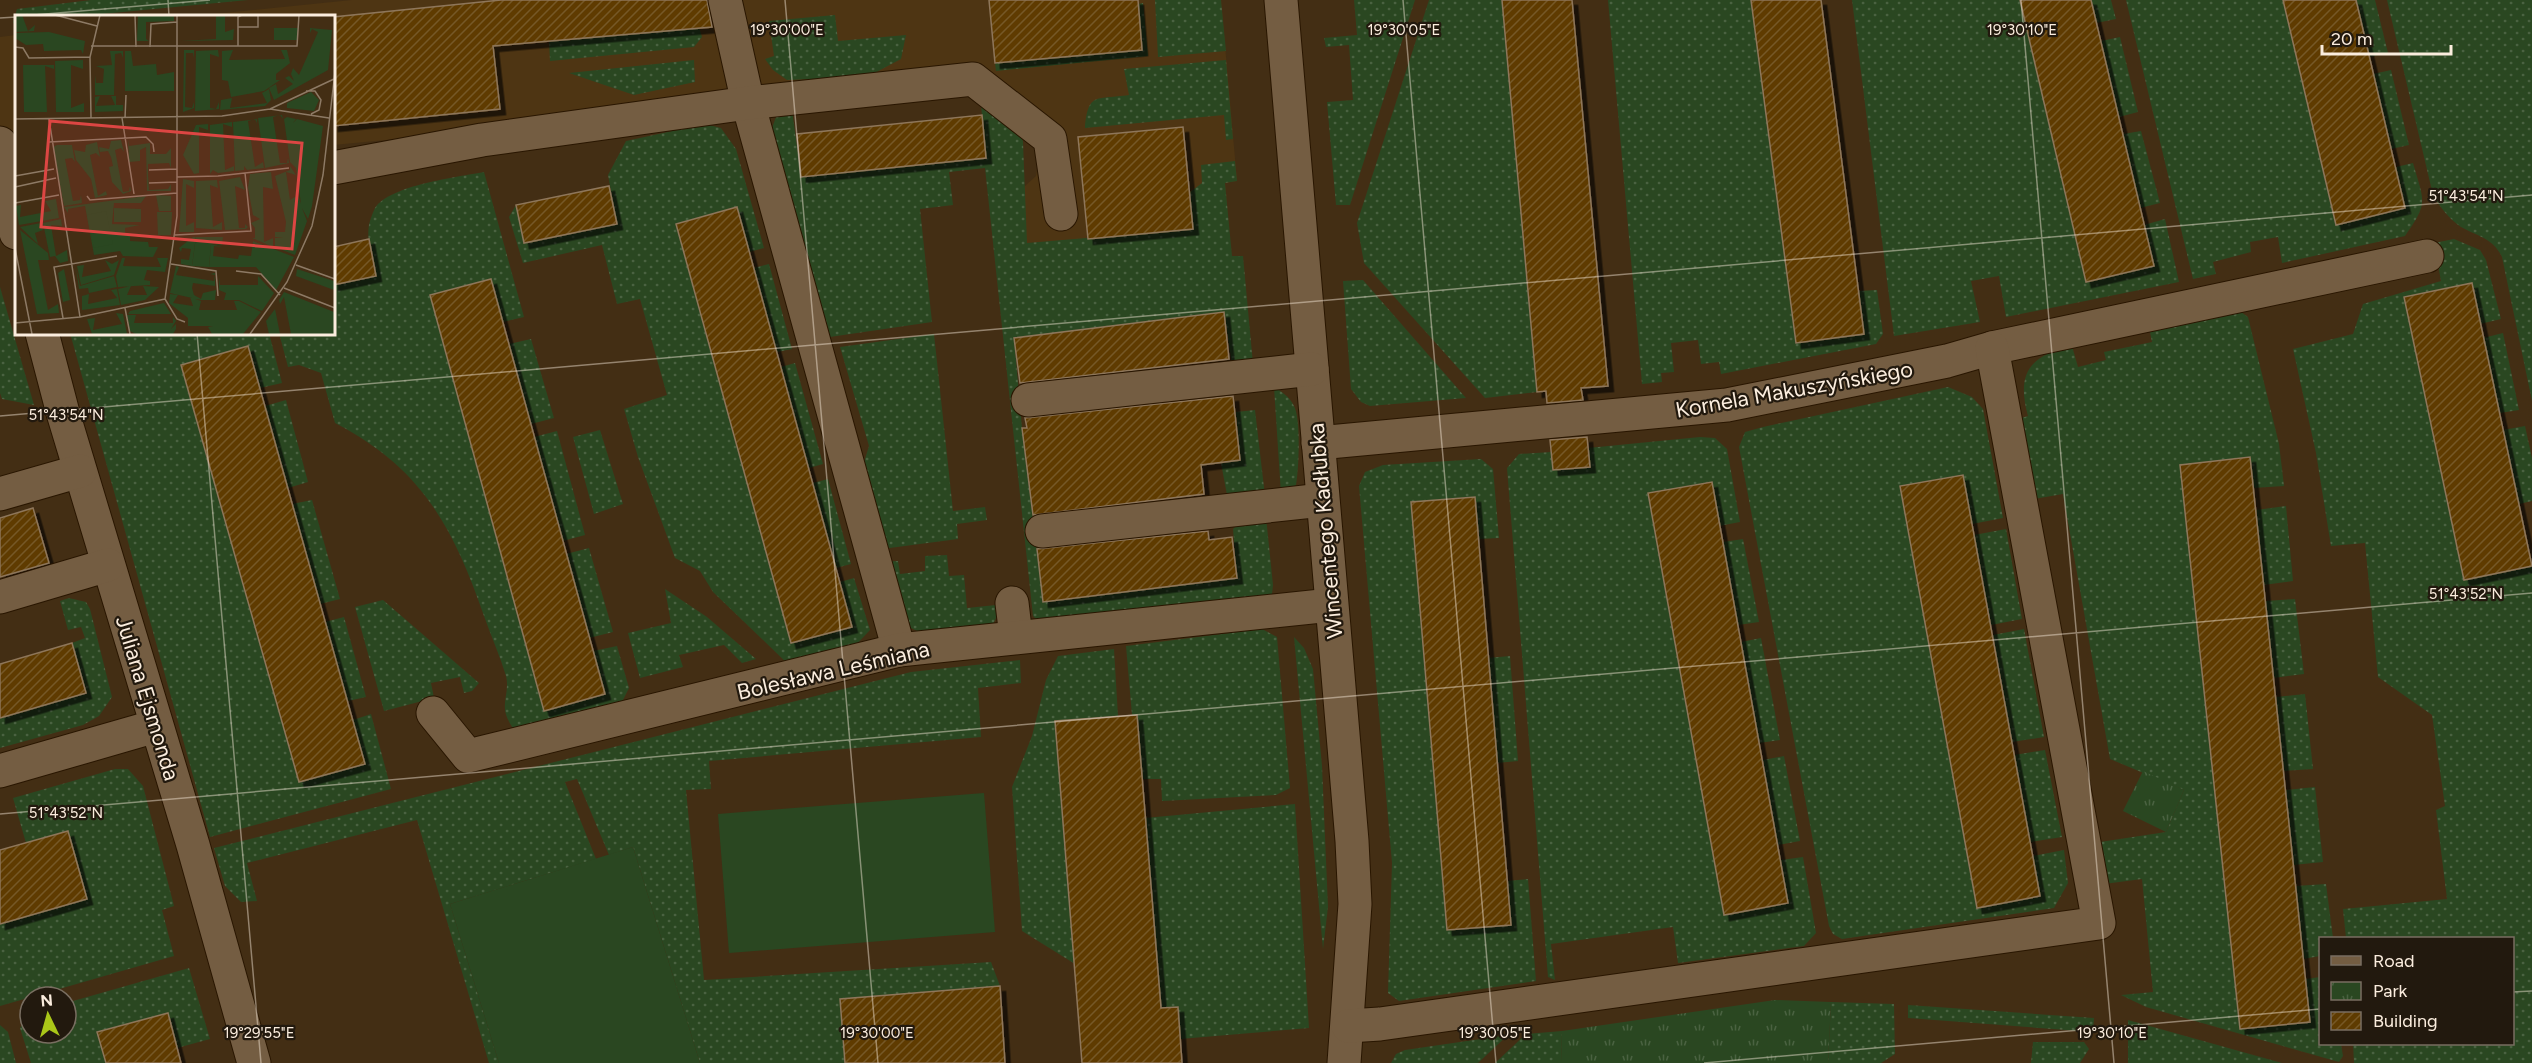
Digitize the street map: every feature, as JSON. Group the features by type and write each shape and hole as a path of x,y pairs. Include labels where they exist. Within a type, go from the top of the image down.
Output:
{"street":[{"path":"724,0 747,103 899,650"},
{"name":"Wincentego Kadłubka","path":"1281,0 1353,862 1355,904 1344,1063"},
{"path":"334,168 482,140 747,103 973,79 1050,139 1061,214"},
{"path":"0,143 14,216"},
{"name":"Kornela Makuszyńskiego","path":"1318,443 1727,405 1947,361 1992,348 2427,256"},
{"name":"Juliana Ejsmonda","path":"42,334 80,471 254,1063"},
{"path":"1348,1026 1380,1024 1879,956 2099,923 1992,348"},
{"path":"1028,400 1312,369"},
{"path":"0,494 80,471"},
{"path":"1042,531 1322,500"},
{"path":"0,597 108,565"},
{"path":"1012,603 1016,637"},
{"name":"Bolesława Leśmiana","path":"433,713 468,756 899,650 1331,605"},
{"path":"0,771 156,726"}],"shaded area":[{"path":"352,0 1221,0 1237,181 1225,183 1229,228 1018,244 1014,196 1036,176 1040,154 977,84 334,145 334,15 204,15"},
{"path":"15,35 15,175 0,177 0,37"}],"green space":[{"path":"91,0 248,0 91,15 15,15 17,9"},
{"path":"676,0 691,0 702,37 694,47 550,61 549,41 678,30"},
{"path":"1155,0 1221,0 1226,51 1158,57"},
{"path":"1354,0 1415,0 1350,205 1336,205 1327,102 1353,100 1349,45 1326,47 1324,38 1357,35"},
{"path":"1429,0 1502,0 1537,392 1485,398 1364,263 1357,223"},
{"path":"1608,0 1751,0 1796,342 1864,334 1859,291 1877,290 1883,334 1876,344 1721,374 1719,362 1701,364 1698,340 1671,343 1674,372 1661,373 1662,382 1642,384"},
{"path":"1852,0 2020,0 2086,281 2154,266 2144,225 2165,219 2179,282 2006,317 1999,276 1971,281 1980,322 1894,336"},
{"path":"2091,0 2111,0 2116,19 2096,23"},
{"path":"2126,0 2283,0 2336,224 2405,208 2396,167 2413,163 2422,201 2418,216 2405,236 2282,263 2278,237 2250,242 2251,252 2213,262 2216,274 2193,279"},
{"path":"2356,0 2375,0 2388,53 2369,57"},
{"path":"2387,0 2532,0 2532,401 2502,257 2484,238 2461,227 2453,220 2433,195"},
{"path":"1143,3 1148,56 996,71 995,63 1142,50 1138,4"},
{"path":"835,15 838,41 906,35 901,59 867,77 787,80 773,70 765,59 774,56 769,21"},
{"path":"2120,37 2138,112 2119,117 2101,41"},
{"path":"694,60 695,82 634,95 569,73"},
{"path":"1226,60 1233,139 1226,140 1224,115 1085,128 1089,108 1096,100 1129,95 1124,69"},
{"path":"2391,70 2409,145 2391,149 2373,74"},
{"path":"981,105 1020,126 1023,142 1027,243 1193,229 1189,193 1202,183 1201,165 1235,161 1237,181 1225,183 1232,256 1243,256 1253,364 1232,364 1224,312 1014,338 1038,560 1237,577 1233,529 1240,522 1266,517 1273,585 1272,594 1265,599 1041,624 1033,616 985,168 949,172 953,205 920,209 932,322 823,338 770,134 777,114 792,110 801,176 986,158"},
{"path":"705,124 721,128 736,149 764,248 749,252 737,207 676,224 791,643 852,627 840,582 854,578 870,630 855,646 791,667 713,592 700,571 675,558 638,457 624,409 667,395 640,299 617,304 602,245 523,263 509,217 516,205 524,243 617,224 608,175 626,141"},
{"path":"2141,131 2160,203 2140,208 2123,134"},
{"path":"484,172 524,317 503,322 491,279 431,295 593,651 617,646 629,688 620,706 516,732 506,715 507,684 504,668 460,555 446,528 431,503 391,460 335,423 321,373 299,365 288,367 279,334 334,334 334,285 376,275 368,231 375,208 395,193 442,180"},
{"path":"2454,239 2480,250 2486,260 2501,319 2480,324 2472,283 2404,298 2464,580 2532,566 2532,1063 2354,1063 2353,1045 2514,1045 2514,937 2346,937 2343,909 2447,899 2436,810 2445,806 2432,715 2378,677 2365,543 2331,546 2316,453 2293,349 2353,334 2363,304 2441,281 2434,243"},
{"path":"769,264 792,349 777,352 754,268"},
{"path":"1363,280 1466,398 1370,406 1361,402 1351,389 1343,281"},
{"path":"0,287 34,405 2,399 0,393"},
{"path":"2241,312 2248,317 2279,444 2284,486 2253,488 2250,457 2180,465 2240,1029 2310,1022 2306,979 2319,977 2319,1045 2341,1045 2343,1056 2339,1062 2146,1007 2121,995 2153,992 2142,879 2104,884 2100,842 2166,832 2184,790 2110,759 2063,494 2034,499 2018,419 2028,416 2024,388 2030,368 2036,361 2072,346 2078,367 2106,360 2104,352 2152,342 2150,332"},
{"path":"2503,333 2519,410 2500,413 2483,338"},
{"path":"70,334 269,334 282,383 260,388 181,366 299,781 365,764 353,720 371,714 391,789 210,837"},
{"path":"934,334 953,511 985,507 987,520 957,524 958,539 882,549 860,475 869,446 840,347"},
{"path":"531,339 554,418 531,424 509,344"},
{"path":"795,363 823,464 809,468 781,367"},
{"path":"1274,387 1292,403 1296,412 1298,432 1299,457 1296,485 1281,494"},
{"path":"1948,387 1972,397 1983,409 2003,518 1972,524 1963,475 1900,487 1977,908 2040,896 2033,856 2064,850 2068,883 2054,908 1842,939 1833,934 1829,926 1739,447 1745,432"},
{"path":"286,400 308,482 288,488 265,406"},
{"path":"1255,410 1265,496 1227,495 1221,463 1240,460 1236,412"},
{"path":"2525,426 2532,458 2532,501 2519,504 2503,430"},
{"path":"600,430 623,504 594,514 573,437"},
{"path":"557,431 585,535 563,541 534,437"},
{"path":"1700,437 1715,438 1727,449 1740,522 1719,526 1711,482 1648,494 1724,914 1788,903 1781,860 1803,857 1816,933 1804,946 1678,963 1673,927 1551,944 1555,980 1548,977 1507,468 1519,454 1551,452 1553,470 1590,467 1588,448"},
{"path":"1481,459 1493,469 1499,538 1479,539 1475,497 1411,502 1447,930 1510,925 1507,881 1528,879 1536,981 1399,1001 1388,993 1392,863 1359,486 1365,472 1383,465"},
{"path":"828,479 851,564 836,568 813,483"},
{"path":"312,500 340,599 320,604 292,504"},
{"path":"2286,506 2293,581 2263,585 2256,510"},
{"path":"2006,529 2022,619 1991,625 1974,535"},
{"path":"1743,539 1759,622 1738,625 1723,542"},
{"path":"589,548 613,632 589,638 566,554"},
{"path":"947,555 949,576 964,575 967,608 996,605 997,616 993,624 956,632 930,634 908,626 900,617 892,598 883,562 898,561 900,574 925,571 925,556"},
{"path":"665,589 707,617 756,659 742,663 724,645 679,655 683,667 640,678 628,633 671,623"},
{"path":"69,598 86,602 90,609 112,697 99,716 83,725 0,748 0,718 86,693 72,643 85,638 81,627 68,630 60,601"},
{"path":"2295,599 2304,674 2273,678 2265,601"},
{"path":"383,600 479,683 472,691 464,693 460,677 431,683 434,698 384,711 355,607"},
{"path":"344,617 366,697 348,701 325,622"},
{"path":"1262,629 1277,637 1290,788 1276,795 1162,801 1161,779 1142,779 1137,715 1132,715 1126,646"},
{"path":"2024,629 2044,737 2012,742 1993,635"},
{"path":"1294,637 1304,648 1313,669 1322,766 1328,907 1323,949"},
{"path":"1761,638 1780,740 1759,743 1741,642"},
{"path":"1114,649 1118,716 1075,964 1022,931 1012,787 1032,736 1046,680 1058,656"},
{"path":"1510,656 1518,761 1497,763 1488,658"},
{"path":"1020,660 1021,683 978,688 981,737 709,761 711,789 686,790 704,980 991,962 1000,986 840,999 845,1063 700,1063 633,847 609,855 577,779 565,782 596,859 450,904 499,1063 489,1063 417,820 247,863 257,901 241,902 225,886 214,848 911,672"},
{"path":"2305,694 2313,769 2283,771 2276,697"},
{"path":"2045,750 2062,837 2030,842 2014,755"},
{"path":"1784,756 1800,841 1778,845 1763,760"},
{"path":"115,769 128,769 143,786 174,906 162,910 174,956 73,985 18,985 18,1001 0,1006 0,924 87,899 68,831 26,843 13,798"},
{"path":"2143,771 2184,790 2166,832 2123,811"},
{"path":"2315,787 2323,862 2293,865 2286,790"},
{"path":"984,793 995,932 729,953 718,814"},
{"path":"1295,804 1309,1028 1180,1039 1177,1007 1161,1008 1145,818"},
{"path":"633,847 700,1063 499,1063 450,904"},
{"path":"2326,884 2333,937 2319,937 2319,956 2303,959 2296,886"},
{"path":"189,968 210,1039 177,1048 167,1013 98,1032 106,1063 31,1063 25,1045 78,1045 78,1000"},
{"path":"1775,1000 1831,1002 1828,1063 1561,1063 1562,1031"},
{"path":"1831,1002 1894,1004 1895,1054 1881,1063 1828,1063"},
{"path":"1908,1005 2094,1018 2093,1032 1908,1018"},
{"path":"2128,1020 2282,1063 2128,1063"},
{"path":"0,1025 8,1032 16,1063 0,1063"},
{"path":"1562,1031 1561,1063 1495,1063 1526,1034"},
{"path":"1508,1035 1478,1063 1391,1063 1396,1054 1405,1050"},
{"path":"2033,1042 2084,1042 2089,1049 2080,1063 2031,1063"}],"building":[{"path":"501,0 707,0 712,27 493,46 500,109 334,126 334,17"},
{"path":"989,0 1138,0 1142,50 995,63"},
{"path":"1502,0 1572,0 1608,386 1581,388 1583,400 1547,403 1546,391 1537,392"},
{"path":"1751,0 1821,0 1864,334 1796,343"},
{"path":"2020,0 2091,0 2154,266 2086,282"},
{"path":"2283,0 2356,0 2405,208 2336,225"},
{"path":"982,115 986,158 801,177 797,134"},
{"path":"1183,127 1193,229 1088,239 1078,137"},
{"path":"609,186 617,224 524,243 516,205"},
{"path":"737,207 852,627 791,643 676,224"},
{"path":"369,239 376,276 334,285 334,247"},
{"path":"491,279 605,694 544,711 430,295"},
{"path":"2472,283 2532,566 2464,580 2404,297"},
{"path":"1224,312 1229,359 1020,383 1014,338"},
{"path":"248,346 365,764 299,782 181,365"},
{"path":"1233,396 1240,460 1201,465 1204,494 1033,515 1022,428 1027,428 1025,418"},
{"path":"1587,437 1590,467 1553,470 1550,440"},
{"path":"2250,457 2310,1022 2240,1029 2180,465"},
{"path":"1963,475 2040,896 1977,908 1900,486"},
{"path":"1712,482 1788,903 1724,915 1648,493"},
{"path":"1475,497 1511,925 1447,930 1411,502"},
{"path":"33,508 49,563 0,577 0,518"},
{"path":"1208,531 1209,540 1232,537 1237,578 1043,602 1037,549"},
{"path":"72,643 86,693 0,718 0,664"},
{"path":"1137,715 1161,1008 1178,1007 1182,1063 1082,1063 1055,721"},
{"path":"68,831 87,899 0,924 0,850"},
{"path":"1000,986 1005,1063 845,1063 840,999"},
{"path":"168,1013 181,1063 106,1063 97,1032"}]}
